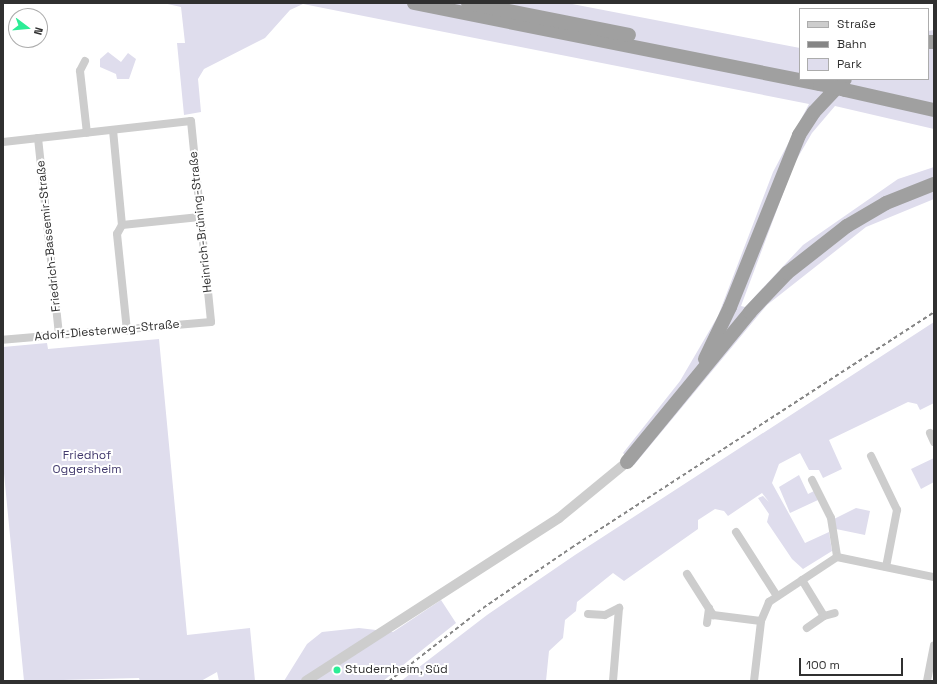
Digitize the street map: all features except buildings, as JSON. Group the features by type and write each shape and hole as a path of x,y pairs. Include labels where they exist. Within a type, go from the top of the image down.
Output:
{"highway":[{"path":"414,3 799,80"},
{"path":"468,3 799,71"},
{"path":"800,80 820,84 846,82 934,100"},
{"path":"846,82 934,110"},
{"path":"698,374 730,306 799,135 814,112 846,82"},
{"path":"627,462 750,312 818,247 886,204 934,184"}],"street":[{"path":"85,61 80,71 87,133"},
{"name":"Heinrich-Brüning-Straße","path":"113,130 191,121 211,322"},
{"path":"3,142 113,130 122,225 117,234 128,330"},
{"name":"Friedrich-Bassemir-Straße","path":"38,138 60,334"},
{"path":"122,225 200,217"},
{"name":"Adolf-Diesterweg-Straße","path":"3,340 211,322"},
{"path":"930,433 934,442"},
{"path":"871,456 897,510 886,567"},
{"path":"306,681 558,518 627,462"},
{"path":"812,480 831,518 837,557"},
{"path":"736,532 778,596"},
{"path":"754,681 761,621 766,606 778,596 837,557 934,577"},
{"path":"687,574 713,615 761,621"},
{"path":"802,580 824,616"},
{"path":"588,614 605,615 619,608 612,681"},
{"path":"707,623 709,608"},
{"path":"807,628 824,616 835,613"},
{"path":"927,681 934,646"}],"green space":[{"path":"163,3 567,3 799,48 799,80 929,80 929,31 934,30 934,129 835,106 812,133 794,164 741,306 745,307 803,245 898,179 934,167 934,199 866,227 767,305 634,465 623,453 680,381 718,316 773,172 809,104 303,4 290,10 265,38 204,69 198,79 201,112 184,115 177,43 185,43 181,7"},
{"path":"108,52 121,62 128,53 136,59 129,79 117,79 116,74 100,67 100,59"},
{"path":"934,322 934,403 920,410 917,404 908,402 829,440 842,469 823,478 819,470 809,470 800,453 779,464 772,483 805,543 829,532 832,551 803,569 792,559 767,522 769,514 758,498 763,496 769,502 762,493 728,516 724,511 715,509 698,520 698,529 624,581 613,573 577,602 576,611 565,620 563,638 549,651 546,681 401,681 487,615 575,555"},
{"name":"Friedhof Oggersheim","path":"159,339 187,635 250,628 255,681 219,681 217,672 201,681 140,681 139,678 24,681 3,463 3,347 47,343 48,349"},
{"path":"934,458 934,482 921,489 911,469"},
{"path":"799,475 808,494 814,491 818,500 790,513 779,487"},
{"path":"856,508 870,511 865,535 836,529 834,519"},
{"path":"441,600 456,623 383,681 284,681 307,644 322,632 359,628 393,632"}],"railway":[{"path":"389,681 483,608 571,548 934,312"}],"place":[{"name":"Studernheim, Süd","path":"337,670"}]}
